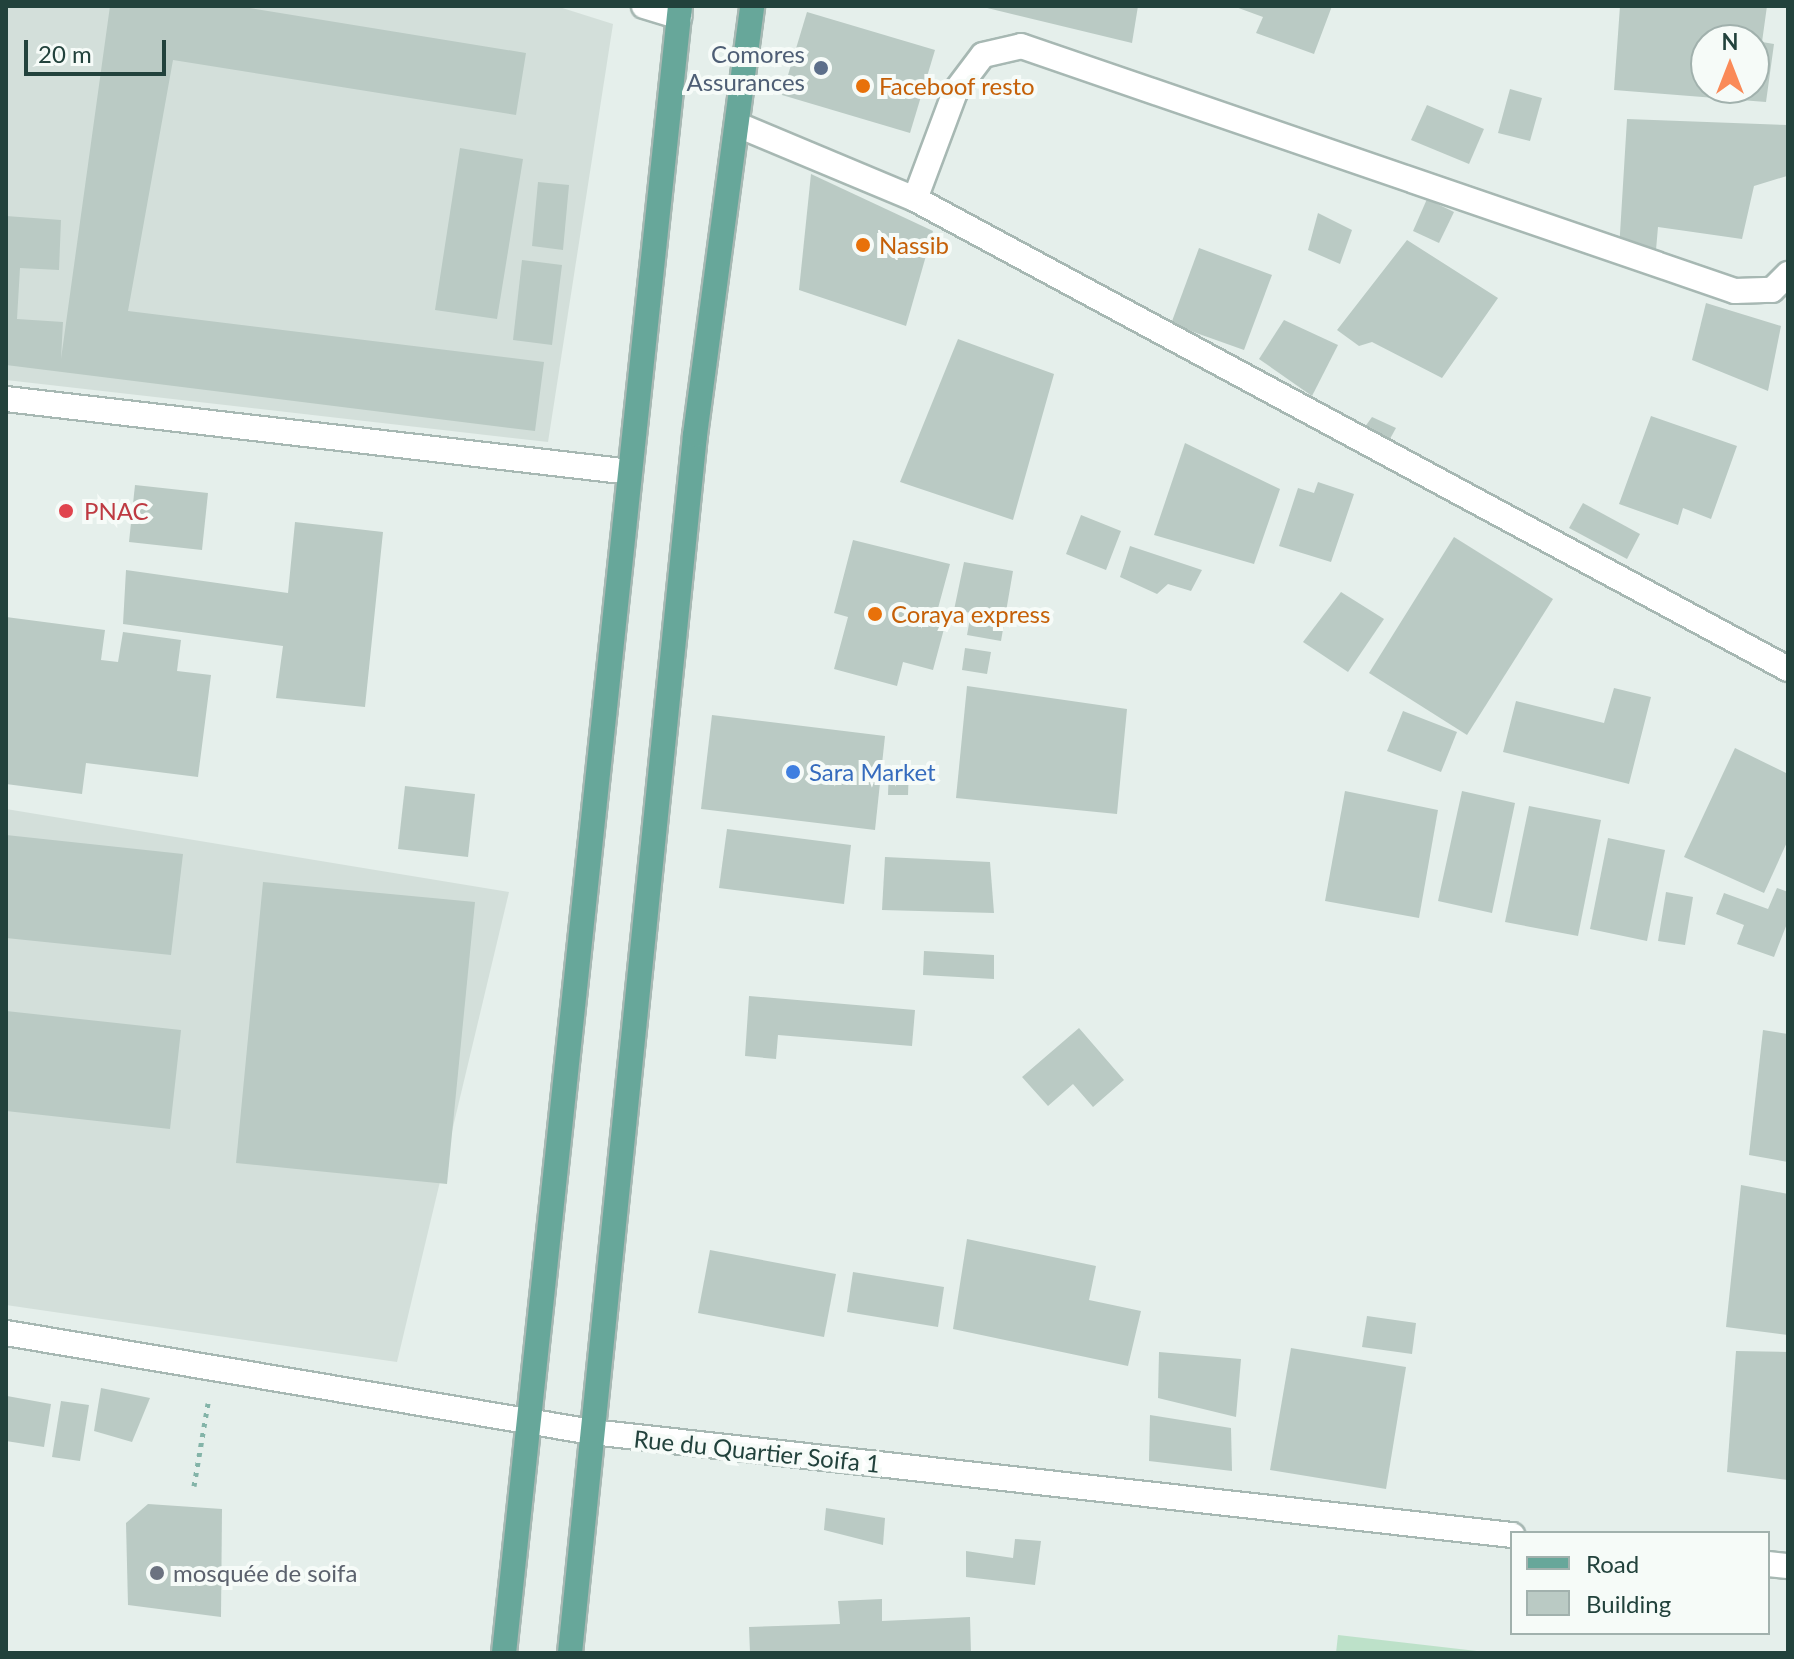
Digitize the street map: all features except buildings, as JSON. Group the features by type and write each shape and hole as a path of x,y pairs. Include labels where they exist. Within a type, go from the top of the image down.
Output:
{"main road":[{"path":"570,1653 695,435 752,6"},
{"path":"504,1653 526,1417 680,11"}],"street":[{"path":"644,6 680,11"},
{"path":"915,199 955,92 983,55 1021,46 1735,291 1772,290 1788,274"},
{"path":"738,125 915,199 1788,669"},
{"path":"6,399 630,472"},
{"name":"Rue du Quartier Soifa 1","path":"6,1333 526,1417 592,1432 1510,1535"}],"path":[{"path":"194,1486 215,1366"}],"shaded area":[{"path":"6,6 556,6 613,24 548,442 6,380"},
{"path":"6,809 509,892 397,1362 6,1305"}],"green space":[{"path":"1338,1635 1494,1653 1336,1653"}],"place":[{"name":"Comores Assurances","path":"821,68"},
{"name":"Faceboof resto","path":"863,86"},
{"name":"Nassib","path":"863,245"},
{"name":"PNAC","path":"66,511"},
{"name":"Coraya express","path":"875,614"},
{"name":"Sara Market","path":"793,772"},
{"name":"mosquée de soifa","path":"157,1573"}]}
